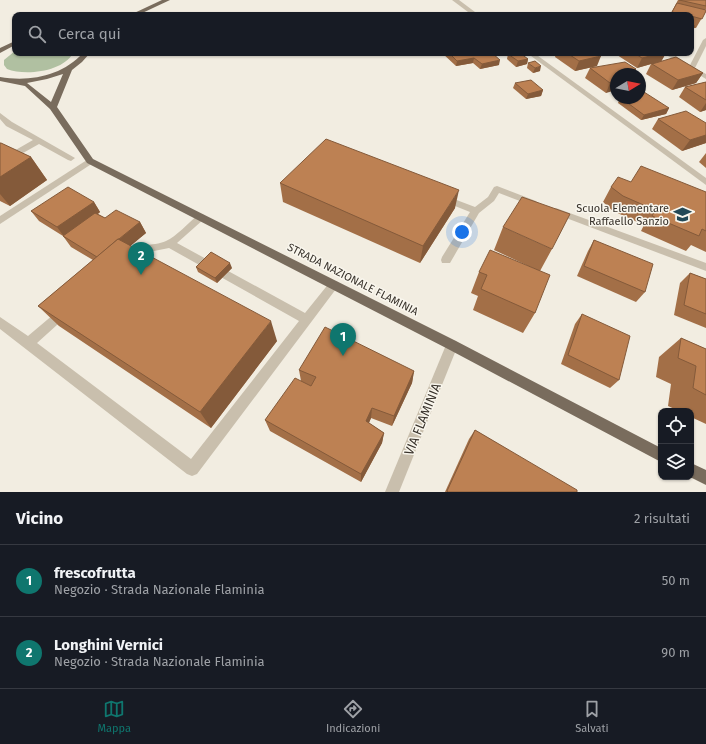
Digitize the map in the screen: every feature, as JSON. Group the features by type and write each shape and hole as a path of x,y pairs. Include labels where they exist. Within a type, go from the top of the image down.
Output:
{"main road":[{"path":"140,12 167,0"},
{"path":"0,46 12,44"},
{"path":"0,51 12,45"},
{"name":"STRADA NAZIONALE FLAMINIA","path":"12,80 35,79 69,68 85,56"},
{"name":"STRADA NAZIONALE FLAMINIA","path":"53,107 69,68"},
{"name":"STRADA NAZIONALE FLAMINIA","path":"0,78 27,85 53,107 90,161 452,345 658,453"},
{"path":"694,472 706,478"}],"street":[{"path":"455,0 472,12"},
{"path":"692,68 706,40"},
{"path":"534,56 706,182"},
{"path":"671,56 706,77"},
{"path":"0,115 9,124 71,158"},
{"path":"0,164 38,140"},
{"path":"0,222 90,161"},
{"path":"446,260 476,211 491,199 497,189 706,267"},
{"path":"432,194 476,211"},
{"path":"118,267 136,251 170,244 201,217"},
{"path":"170,244 307,320"},
{"path":"0,322 192,469 334,285"},
{"path":"28,343 76,302"},
{"name":"VIA FLAMINIA","path":"392,492 452,345"}],"green space":[{"path":"12,53 12,56 70,56 61,64 52,68 33,72 7,69 4,65 4,60"}],"building":[{"path":"679,0 706,0 706,6"},
{"path":"677,3 706,10 702,19 694,17 694,12 672,12"},
{"path":"452,56 495,56 500,60 482,64 474,58 457,61"},
{"path":"511,56 524,56 528,59 518,61"},
{"path":"572,56 601,56 579,61"},
{"path":"639,56 650,56 642,58"},
{"path":"676,57 703,73 678,80 652,64"},
{"path":"535,61 541,66 535,68 528,63"},
{"path":"625,62 634,68 610,68 610,83 590,68"},
{"path":"531,80 543,90 528,94 515,83"},
{"path":"706,82 706,100 685,87"},
{"path":"646,93 669,108 644,115 629,104 646,104"},
{"path":"686,111 706,123 706,135 690,140 658,119"},
{"path":"326,139 459,190 423,246 280,183"},
{"path":"1,143 31,157 0,177"},
{"path":"641,166 706,192 706,231 702,229 699,236 652,216 655,210 623,196 611,187 618,177 631,182"},
{"path":"68,187 94,202 57,227 31,211"},
{"path":"522,197 570,214 552,249 503,227"},
{"path":"116,210 140,222 97,257 63,236 95,213 105,218"},
{"path":"118,239 271,321 200,412 38,306"},
{"path":"594,240 653,264 645,292 584,266"},
{"path":"490,250 550,275 535,313 481,289 487,275 479,272"},
{"path":"211,252 230,263 215,278 196,267"},
{"path":"690,273 706,279 706,314 684,305"},
{"path":"582,314 630,336 619,380 568,355"},
{"path":"325,327 414,371 394,416 372,408 366,421 384,433 361,474 265,420 295,378 311,386 316,377 299,370"},
{"path":"681,338 706,349 706,395 693,388 696,366 678,358"},
{"path":"475,430 577,490 577,492 448,492 447,491"}],"place":[{"name":"Scuola Elementare Raffaello Sanzio","path":"682,214"},
{"name":"Longhini Vernici","path":"141,275"},
{"name":"frescofrutta","path":"343,356"}]}
